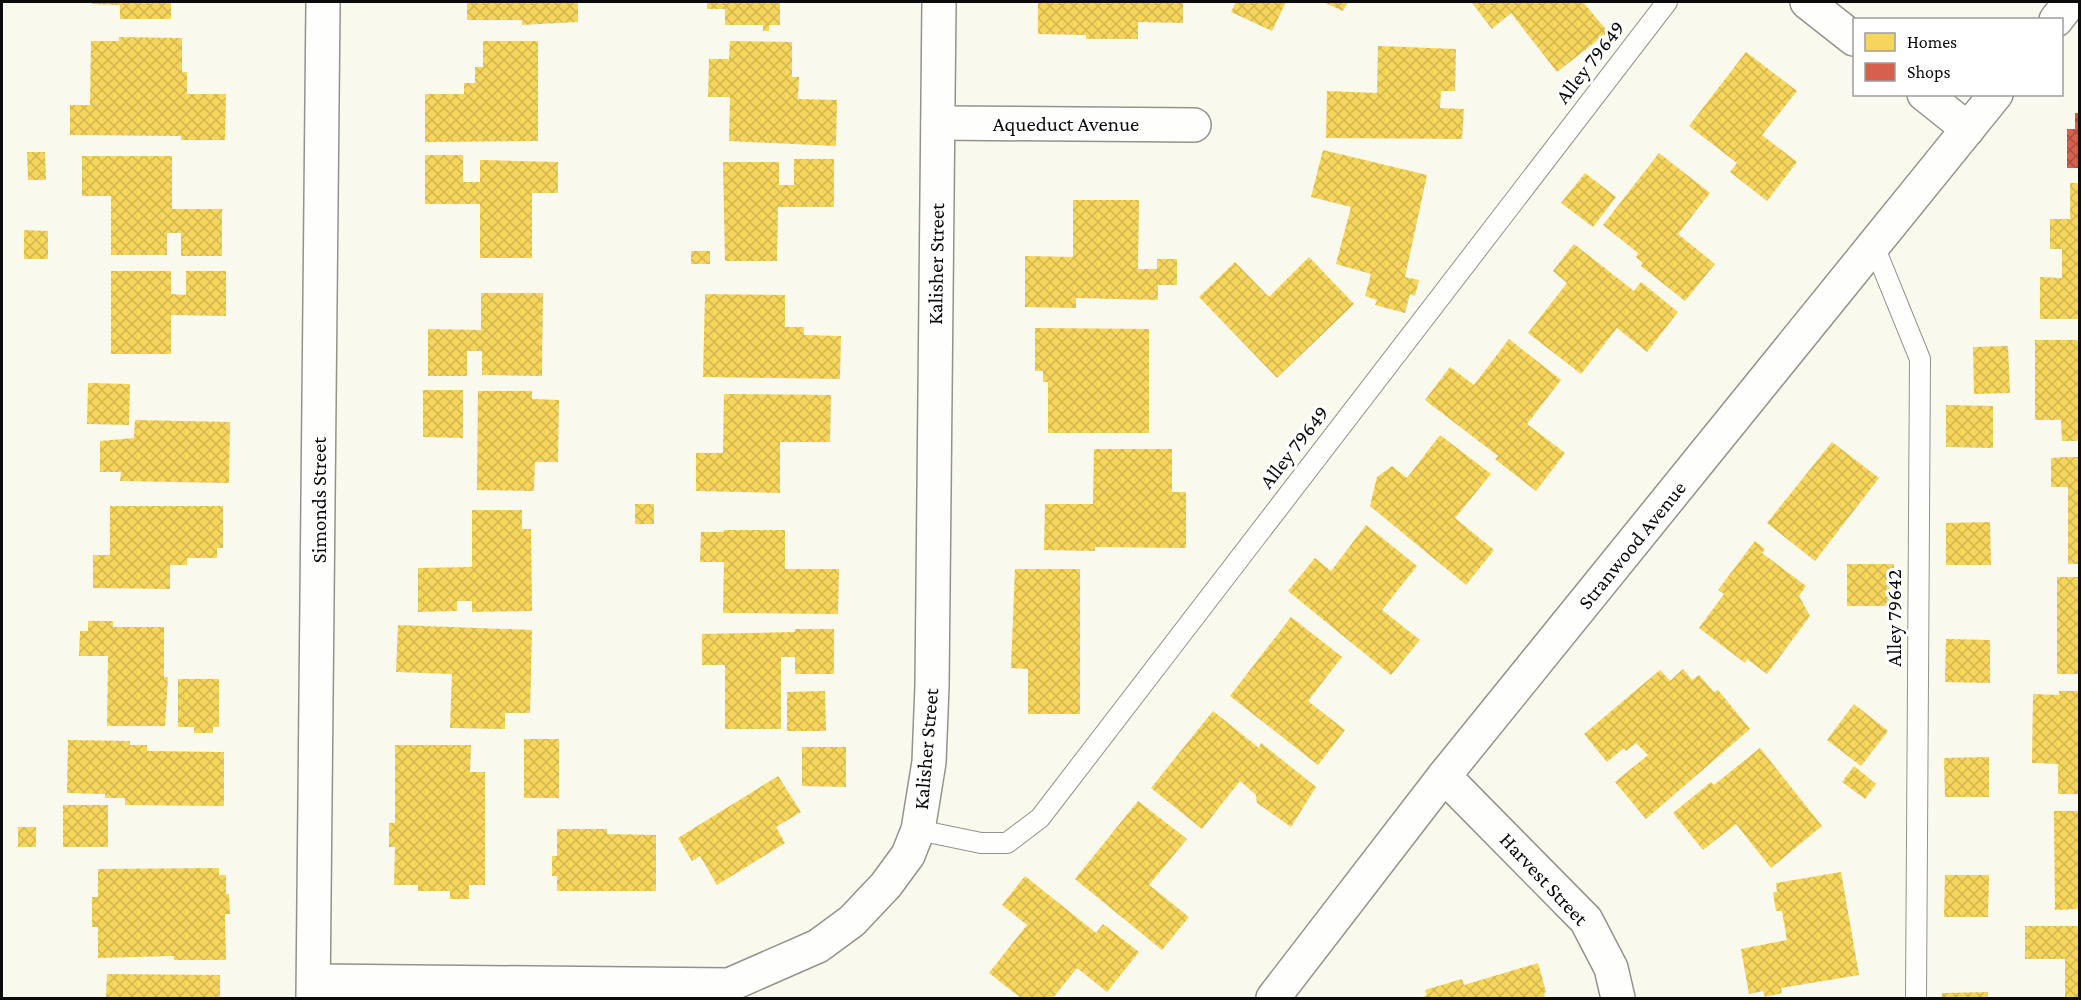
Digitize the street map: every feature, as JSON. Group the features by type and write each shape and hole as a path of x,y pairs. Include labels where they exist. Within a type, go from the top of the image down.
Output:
{"street":[{"name":"Simonds Street","path":"314,990 323,2"},
{"name":"Kalisher Street","path":"314,990 729,985 818,946 852,921 886,885 908,855 918,830 928,762 932,686 939,2"},
{"path":"1807,2 1853,38"},
{"path":"2058,18 2070,2"},
{"path":"1927,96 1968,129"},
{"name":"Stranwood Avenue","path":"1273,999 1444,776 1994,96"},
{"name":"Aqueduct Avenue","path":"938,123 1194,125"},
{"name":"Harvest Street","path":"1444,776 1586,920 1611,968 1618,999"}],"lane":[{"name":"Alley 79649","path":"918,830 981,843 1007,843 1040,818 1667,2"},
{"name":"Alley 79642","path":"1874,246 1920,359 1916,999"}],"building: Homes":[{"path":"92,2 171,2 171,19 120,19 120,5 92,4"},
{"path":"467,2 578,2 578,22 522,25 522,20 467,20"},
{"path":"707,2 780,2 780,25 769,25 769,31 763,31 763,25 725,25 725,9 707,9"},
{"path":"1038,2 1183,2 1183,23 1138,22 1138,39 1086,39 1086,35 1038,34"},
{"path":"1236,2 1286,2 1272,31 1231,12"},
{"path":"1323,2 1348,2 1343,11"},
{"path":"1583,2 1608,32 1557,72 1511,13 1492,29 1472,3"},
{"path":"119,37 182,38 182,72 187,72 187,94 226,94 225,140 181,140 181,136 70,135 70,105 90,105 91,41 119,41"},
{"path":"483,41 538,41 538,141 425,142 425,94 464,94 464,83 475,83 475,67 483,67"},
{"path":"730,41 792,42 792,77 799,77 798,99 837,100 836,146 729,141 730,97 708,97 709,59 729,59"},
{"path":"1378,46 1456,49 1455,91 1441,91 1440,108 1464,109 1462,139 1326,138 1327,91 1377,93"},
{"path":"1746,52 1797,91 1762,135 1797,162 1767,201 1730,172 1737,163 1689,126"},
{"path":"1323,150 1427,175 1405,277 1419,280 1415,296 1410,294 1405,313 1375,305 1377,300 1365,296 1371,274 1336,264 1351,207 1311,197"},
{"path":"27,152 45,152 46,180 28,180"},
{"path":"1659,153 1710,193 1678,234 1715,264 1685,301 1641,266 1643,263 1636,257 1638,253 1603,225"},
{"path":"425,155 463,155 463,182 480,182 480,160 558,162 558,193 532,193 532,258 480,258 480,204 425,204"},
{"path":"82,156 172,156 172,209 222,209 222,256 181,256 181,233 167,233 167,255 111,255 111,196 82,196"},
{"path":"794,159 834,159 834,207 778,207 777,261 725,261 723,162 779,162 779,185 794,185"},
{"path":"1585,173 1616,197 1593,227 1561,203"},
{"path":"2070,183 2080,183 2080,319 2040,319 2040,277 2062,278 2062,249 2050,249 2050,219 2070,219"},
{"path":"1073,200 1139,200 1138,269 1157,269 1157,259 1177,259 1177,285 1158,285 1158,300 1076,298 1076,308 1025,307 1025,256 1073,257"},
{"path":"24,230 48,231 48,259 24,259"},
{"path":"1574,244 1634,291 1641,282 1678,312 1647,352 1617,328 1581,374 1528,333 1567,283 1553,271"},
{"path":"691,251 710,251 710,264 691,264"},
{"path":"1309,257 1354,304 1277,378 1199,297 1235,262 1269,297"},
{"path":"111,271 171,271 171,294 186,295 186,271 226,271 226,316 171,315 171,354 111,354"},
{"path":"481,293 543,293 542,376 482,375 482,351 467,351 467,376 428,376 428,329 481,330"},
{"path":"705,294 785,295 785,327 804,327 804,335 841,336 840,379 703,377"},
{"path":"1035,328 1149,329 1149,433 1048,433 1048,382 1043,382 1043,371 1035,371"},
{"path":"1509,339 1561,380 1527,424 1565,453 1536,491 1495,459 1498,456 1425,400 1450,367 1474,385"},
{"path":"2035,340 2080,340 2080,441 2062,441 2061,420 2035,420"},
{"path":"2008,346 2010,393 1974,394 1973,347"},
{"path":"88,383 130,384 129,425 87,424"},
{"path":"423,390 463,390 463,438 423,437"},
{"path":"478,391 532,391 532,399 559,400 558,462 535,462 534,491 477,490"},
{"path":"724,394 831,395 830,442 780,442 780,493 696,491 696,453 723,453"},
{"path":"1946,405 1993,406 1993,448 1946,447"},
{"path":"135,420 230,422 229,483 120,481 121,472 100,472 100,441 134,438"},
{"path":"1440,435 1491,474 1455,518 1494,550 1466,585 1370,506 1377,477 1392,466 1407,478"},
{"path":"1832,442 1879,478 1815,561 1767,523"},
{"path":"1094,449 1172,449 1172,492 1186,492 1186,548 1095,547 1095,551 1044,550 1045,504 1093,504"},
{"path":"2080,457 2080,564 2068,564 2068,487 2051,487 2051,458"},
{"path":"635,504 654,504 654,524 635,524"},
{"path":"110,506 223,506 223,548 217,548 217,558 187,558 187,565 170,565 170,589 93,588 93,555 110,555"},
{"path":"472,510 522,510 522,529 531,529 532,611 472,612 472,601 457,601 457,611 418,612 418,568 472,567"},
{"path":"1990,522 1991,565 1946,565 1946,523"},
{"path":"1366,525 1417,566 1382,610 1420,640 1391,675 1288,591 1315,558 1331,571"},
{"path":"724,530 785,530 785,569 839,569 838,614 723,613 724,562 700,562 701,532 724,532"},
{"path":"1755,541 1765,549 1762,553 1806,586 1799,596 1810,616 1767,674 1747,659 1745,663 1699,628 1724,594 1718,590"},
{"path":"1847,564 1894,564 1894,606 1847,606"},
{"path":"1015,569 1080,569 1080,714 1028,714 1028,669 1011,668"},
{"path":"2057,577 2080,577 2080,674 2057,674"},
{"path":"1291,617 1342,657 1308,701 1345,730 1318,765 1230,696"},
{"path":"88,621 113,621 113,627 164,627 164,677 168,677 165,726 107,726 108,656 79,656 80,631 88,631"},
{"path":"398,625 532,630 530,713 505,713 505,729 450,728 452,674 396,672"},
{"path":"795,629 834,629 834,674 795,674 795,657 781,657 781,729 725,729 725,665 702,665 702,634 795,632"},
{"path":"1946,639 1990,640 1990,683 1945,682"},
{"path":"1683,669 1692,680 1699,675 1714,692 1718,690 1750,729 1646,819 1615,782 1648,755 1636,743 1626,751 1624,748 1607,762 1584,734 1660,670 1670,681"},
{"path":"178,679 219,679 219,727 213,727 213,733 194,733 194,727 178,727"},
{"path":"825,691 826,731 787,731 787,692"},
{"path":"2059,691 2080,691 2080,794 2058,794 2058,764 2032,763 2033,694 2059,695"},
{"path":"1854,704 1888,731 1861,766 1827,740"},
{"path":"1213,711 1259,748 1261,743 1316,787 1291,827 1257,803 1256,795 1240,781 1202,829 1151,788"},
{"path":"524,739 559,739 559,798 524,798"},
{"path":"68,740 130,741 130,745 147,745 147,751 224,752 224,806 125,805 125,798 105,798 105,794 67,793"},
{"path":"395,745 471,745 470,772 485,772 485,885 469,885 469,899 450,899 450,891 418,891 418,885 394,885 395,847 389,847 389,823 395,823"},
{"path":"802,747 846,747 846,787 802,786"},
{"path":"1760,748 1822,826 1771,868 1736,824 1703,850 1673,813 1711,782 1714,785"},
{"path":"1989,757 1989,797 1945,797 1944,758"},
{"path":"1854,766 1876,784 1865,799 1842,782"},
{"path":"778,776 801,812 776,827 785,843 717,885 700,856 692,861 678,838"},
{"path":"1138,801 1187,839 1149,885 1189,917 1162,950 1075,879"},
{"path":"63,805 108,805 108,847 63,847"},
{"path":"2054,811 2080,811 2080,909 2055,910"},
{"path":"18,827 36,827 36,847 18,847"},
{"path":"557,829 607,829 607,834 656,835 656,891 557,891 557,876 552,876 552,856 557,856"},
{"path":"219,868 219,875 226,875 226,894 229,894 230,914 225,914 226,960 174,960 174,956 98,958 98,927 92,927 92,897 98,897 98,869"},
{"path":"1841,872 1859,975 1781,988 1782,993 1765,997 1763,991 1749,994 1741,949 1787,940 1782,911 1776,911 1773,892 1777,892 1776,883"},
{"path":"1945,875 1989,875 1988,917 1944,917"},
{"path":"1025,876 1096,933 1103,924 1139,952 1107,992 1077,968 1053,998 1021,998 989,973 1027,925 1002,905"},
{"path":"2025,926 2080,926 2080,998 2065,998 2065,959 2025,959"},
{"path":"1538,963 1546,992 1544,993 1545,998 1422,998 1427,995 1425,990 1462,979 1464,985"},
{"path":"107,974 220,975 220,998 106,998"},
{"path":"1988,992 1988,998 1942,998 1942,993"}],"building: Shops":[{"path":"2075,113 2080,113 2080,168 2067,168 2067,129 2075,129"}]}
